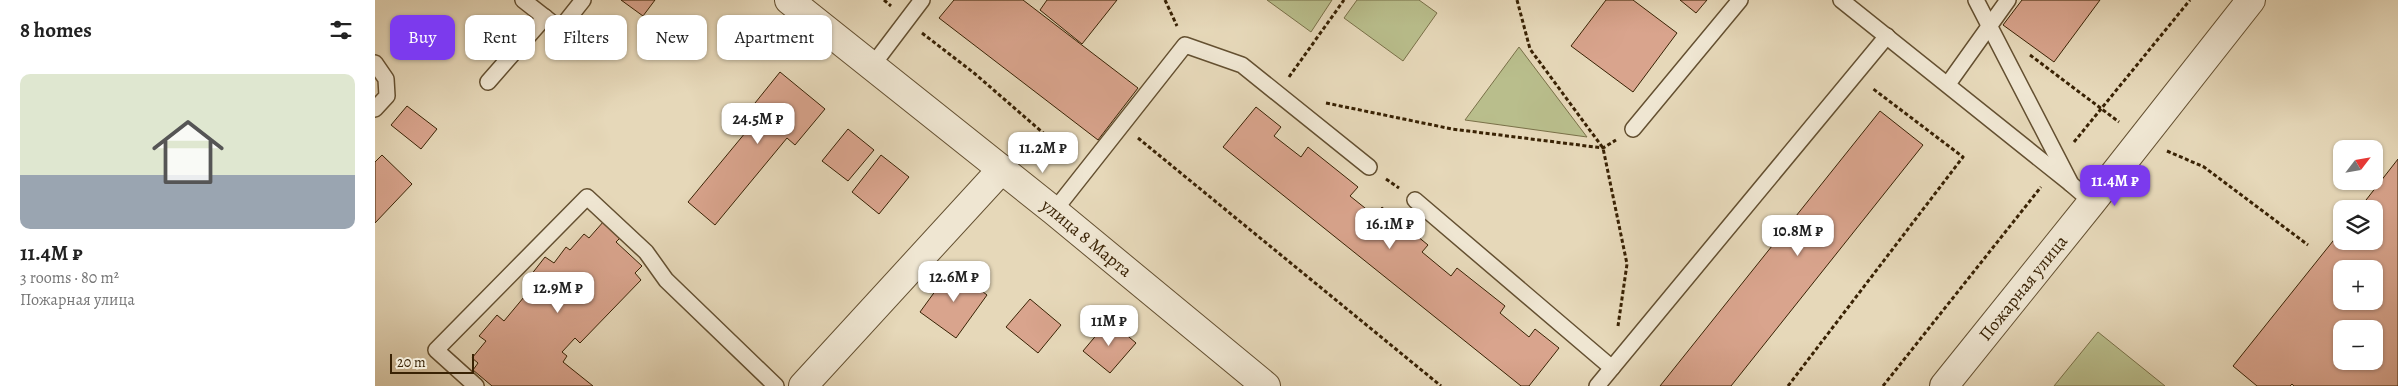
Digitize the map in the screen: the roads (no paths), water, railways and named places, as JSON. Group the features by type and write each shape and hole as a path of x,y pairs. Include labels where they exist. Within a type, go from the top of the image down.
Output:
{"street":[{"name":"улица 8 Марта","path":"789,0 1054,211 1266,386"},
{"name":"Пожарная улица","path":"1944,386 2251,0"},
{"path":"803,386 1002,170"}],"lane":[{"path":"488,82 545,17 523,0"},
{"path":"571,15 583,0"},
{"path":"872,66 922,0"},
{"path":"1633,129 1740,0"},
{"path":"1841,0 1948,84 2057,165"},
{"path":"1976,0 2057,165 2071,184 2092,202"},
{"path":"1948,84 2008,0"},
{"path":"1597,386 1887,36"},
{"path":"1054,211 1185,45 1242,64 1369,167"},
{"path":"375,63 386,78 387,96 375,108"},
{"path":"476,386 436,350 587,197 646,252 666,280 775,386"},
{"path":"1415,200 1612,368"}]}
